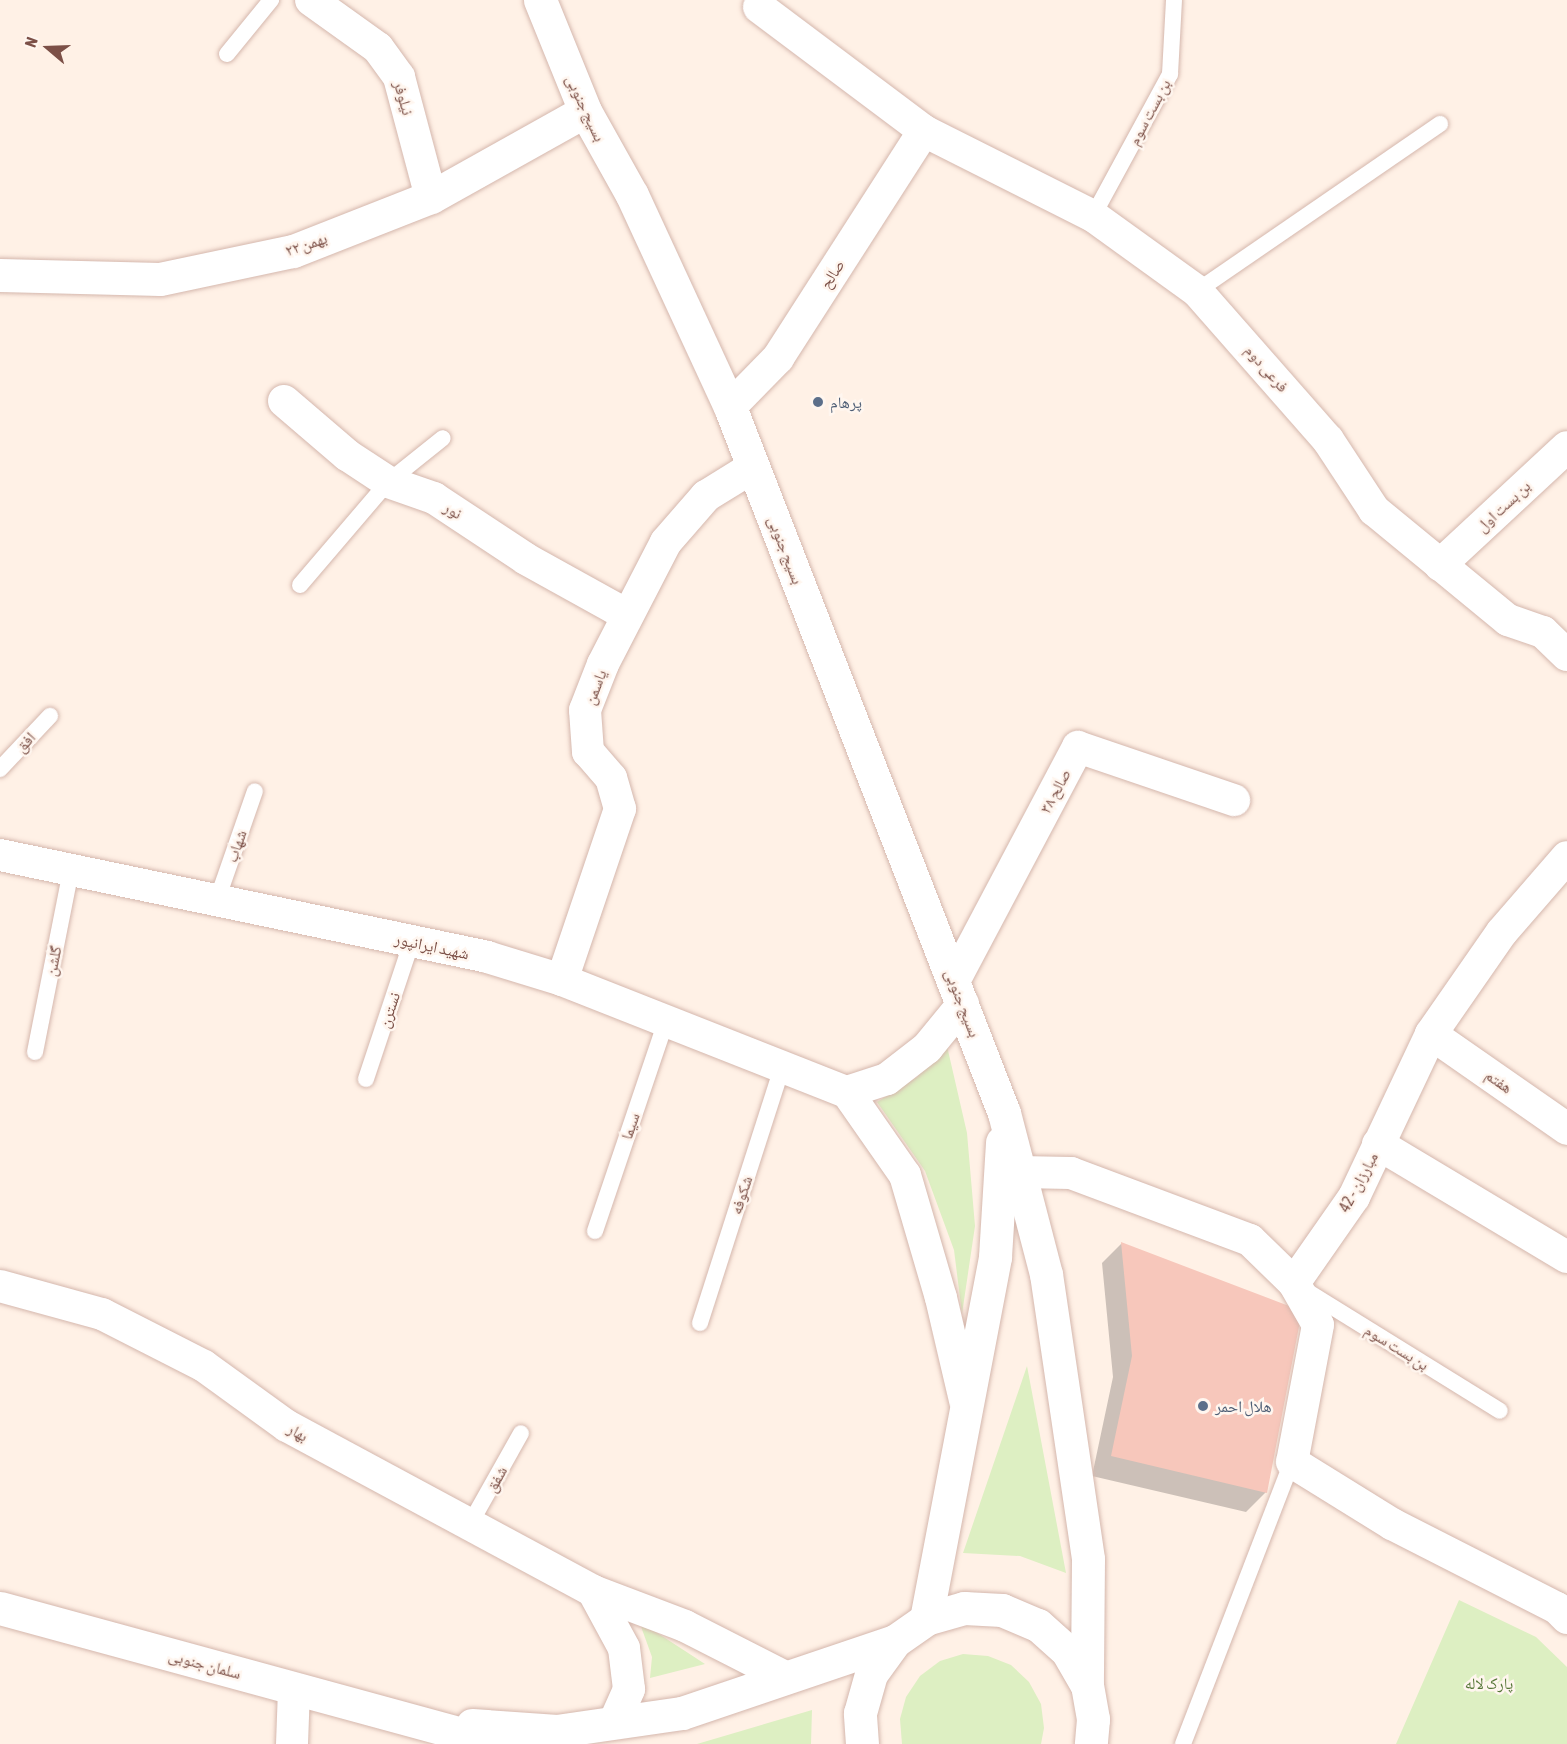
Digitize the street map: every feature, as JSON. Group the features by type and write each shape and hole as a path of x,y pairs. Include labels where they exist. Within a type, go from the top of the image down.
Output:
{"main road":[{"name":"بسیج جنوبی","path":"540,0 585,111 632,195 730,407 959,992 1004,1113 1046,1274 1088,1559 1087,1685"},
{"name":"۲۲ بهمن","path":"0,275 160,279 293,251 431,197 585,111"},
{"path":"926,1619 965,1400 995,1257 1004,1113"},
{"name":"سلمان جنوبی","path":"0,1608 410,1720"},
{"path":"410,1720 557,1731 682,1713 895,1641 926,1619 973,1609 1002,1610 1038,1625 1067,1651 1087,1685 1094,1736"},
{"path":"862,1744 860,1713 871,1674 895,1641"},
{"path":"410,1720 499,1744"}],"street":[{"name":"نیلوفر","path":"311,0 378,48 399,77 431,197"},
{"name":"فرعی دوم","path":"759,7 924,131 1093,216 1197,291 1328,440 1374,510 1508,620 1543,632 1567,655"},
{"name":"صالح","path":"730,407 778,358 924,131"},
{"name":"نور","path":"284,401 347,455 388,482 434,498 526,559 627,615"},
{"name":"بن بست اول","path":"1440,565 1567,447"},
{"name":"یاسمن","path":"561,980 620,809 611,778 588,752 585,710 627,615 666,542 706,496 753,467"},
{"name":"صالح ۳۸","path":"959,992 1078,747 1234,800"},
{"name":"شهید ایرانپور","path":"0,855 487,957 561,980 848,1092"},
{"name":"مبارزان - 42","path":"1294,1283 1354,1197 1431,1034 1502,932 1567,857"},
{"path":"959,992 927,1048 887,1079 848,1092 904,1175 941,1299 965,1400"},
{"name":"هفتم","path":"1431,1034 1567,1129"},
{"path":"1378,1144 1567,1257"},
{"path":"1019,1172 1071,1173 1250,1240 1294,1283 1318,1325 1292,1462 1392,1524 1557,1608 1567,1618"},
{"name":"بهار","path":"0,1286 102,1314 204,1366 287,1426 593,1591 686,1626 787,1678"},
{"path":"593,1591 624,1648 629,1689 614,1723"},
{"path":"292,1744 294,1689"}],"lane":[{"path":"227,54 271,0"},
{"name":"بن بست سوم","path":"1093,216 1170,74 1174,0"},
{"path":"1197,291 1440,124"},
{"path":"300,585 388,482 443,438"},
{"name":"افق","path":"0,769 50,716"},
{"name":"شهاب","path":"217,900 255,791"},
{"name":"گلشن","path":"35,1052 71,870"},
{"name":"نسترن","path":"366,1079 412,941"},
{"name":"سیما","path":"595,1231 666,1021"},
{"name":"شکوفه","path":"700,1323 782,1067"},
{"name":"بن بست سوم","path":"1294,1283 1500,1411"},
{"name":"شفق","path":"470,1524 521,1433"},
{"path":"1183,1744 1292,1462"}],"green space":[{"path":"947,1046 967,1133 975,1226 962,1314 954,1250 925,1171 877,1102 917,1077"},
{"path":"1027,1366 1066,1573 1020,1556 963,1553"},
{"name":"پارک لاله","path":"1459,1600 1536,1637 1567,1667 1567,1744 1396,1744"},
{"path":"639,1621 705,1664 650,1678 652,1657"},
{"path":"963,1654 988,1656 1011,1665 1029,1682 1041,1704 1044,1728 1041,1744 902,1744 900,1719 906,1697 920,1676 940,1661"},
{"path":"812,1710 811,1744 697,1744"}],"building":[{"name":"هلال احمر","path":"1121,1242 1302,1311 1267,1493 1111,1456 1132,1356"}],"place":[{"name":"پرهام","path":"818,402"},
{"name":"هلال احمر","path":"1203,1406"}]}
